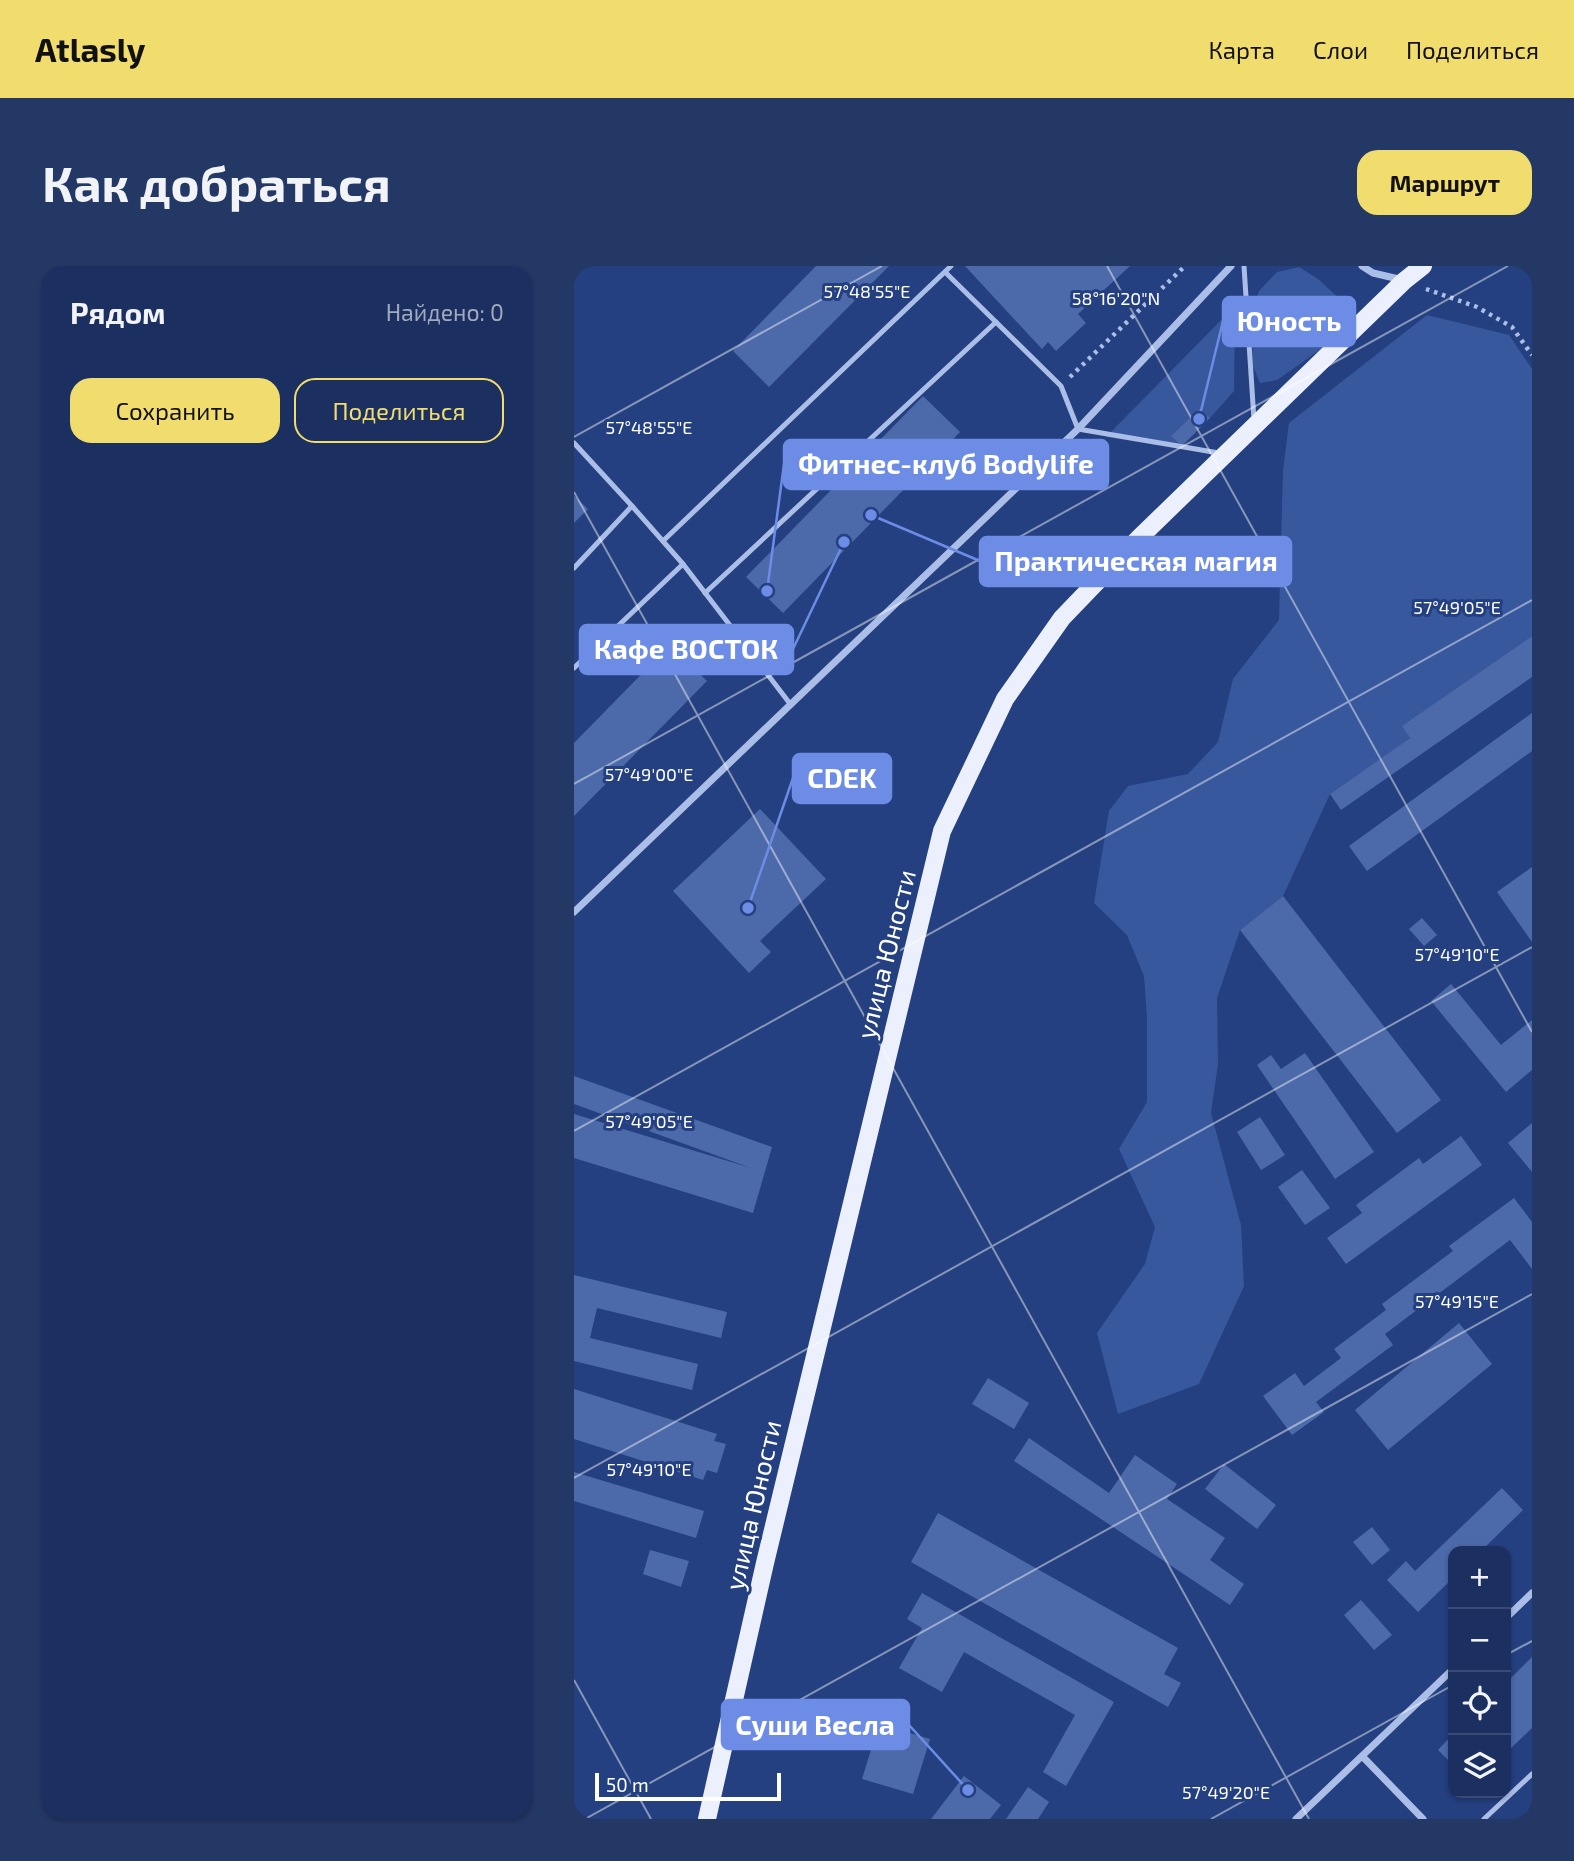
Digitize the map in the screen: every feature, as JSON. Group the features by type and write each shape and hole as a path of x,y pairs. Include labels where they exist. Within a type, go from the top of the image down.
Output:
{"main road":[{"name":"улица Юности","path":"707,1819 768,1550 942,831 1005,699 1062,618 1139,538 1404,281 1423,266"}],"street":[{"path":"574,912 1078,429 1231,266"},
{"path":"1362,266 1373,273 1404,281"},
{"path":"1511,1613 1532,1593"},
{"path":"1296,1819 1450,1672"},
{"path":"1363,1757 1423,1819"}],"lane":[{"path":"663,541 951,266"},
{"path":"1244,266 1254,426"},
{"path":"945,272 1061,386 1078,429 1226,454"},
{"path":"705,593 996,322"},
{"path":"574,443 683,564 791,705"},
{"path":"574,568 632,506"},
{"path":"574,668 683,564"},
{"path":"1484,1819 1532,1774"}],"path":[{"path":"1061,386 1185,266"},
{"path":"1404,281 1477,307 1512,327 1532,355"}],"shaded area":[{"path":"1299,267 1318,279 1341,300 1345,321 1334,340 1277,380 1260,383 1253,366 1252,312 1259,291 1277,272"},
{"path":"1235,306 1234,391 1210,418 1200,408 1172,435 1182,446 1106,437"},
{"path":"1427,315 1509,335 1532,369 1532,636 1403,726 1410,738 1330,794 1283,896 1240,930 1217,998 1218,1064 1211,1113 1241,1225 1244,1286 1199,1384 1118,1414 1097,1333 1145,1264 1155,1227 1119,1149 1147,1102 1147,1015 1144,976 1127,935 1094,903 1109,811 1128,786 1188,774 1218,742 1233,679 1279,620 1283,471 1289,423"}],"building":[{"path":"816,266 889,266 769,387 733,351"},
{"path":"965,266 1130,266 1078,314 1086,323 1056,351 1048,342 1042,349"},
{"path":"923,396 960,432 783,613 746,577"},
{"path":"1200,408 1210,418 1182,446 1171,436"},
{"path":"574,496 588,509 574,523"},
{"path":"1532,636 1532,677 1341,810 1330,794 1410,738 1402,726"},
{"path":"670,645 707,681 574,816 574,743"},
{"path":"1532,713 1532,751 1367,871 1349,846"},
{"path":"760,809 826,879 760,941 771,952 749,973 673,891"},
{"path":"1532,867 1532,942 1497,892"},
{"path":"1283,896 1441,1100 1397,1133 1240,930"},
{"path":"1422,918 1437,935 1424,946 1409,929"},
{"path":"1451,984 1501,1045 1532,1020 1532,1070 1506,1092 1431,1001"},
{"path":"1305,1053 1374,1152 1335,1179 1257,1065 1271,1055 1281,1069"},
{"path":"574,1076 772,1147 753,1213 574,1158 574,1114 751,1168 574,1104"},
{"path":"1260,1117 1285,1155 1261,1170 1237,1132"},
{"path":"1532,1123 1532,1172 1508,1143"},
{"path":"1461,1136 1482,1165 1346,1264 1327,1238 1362,1213 1356,1205 1419,1158 1423,1164"},
{"path":"1302,1170 1330,1208 1305,1225 1278,1187"},
{"path":"1514,1198 1532,1222 1532,1269 1510,1240 1385,1334 1393,1345 1316,1402 1324,1412 1292,1435 1263,1396 1295,1373 1304,1386 1341,1358 1334,1349 1386,1310 1382,1304 1453,1251 1449,1246"},
{"path":"574,1275 727,1312 721,1338 597,1308 590,1338 698,1364 692,1390 574,1361"},
{"path":"1459,1323 1492,1364 1388,1450 1355,1410"},
{"path":"988,1378 1029,1403 1014,1429 972,1404"},
{"path":"574,1389 717,1434 714,1441 726,1444 717,1473 707,1470 703,1480 574,1439"},
{"path":"1029,1438 1109,1493 1135,1455 1177,1484 1167,1499 1225,1538 1210,1560 1244,1584 1230,1605 1014,1461"},
{"path":"1224,1464 1276,1505 1257,1529 1205,1489"},
{"path":"574,1472 704,1511 696,1538 574,1501"},
{"path":"1502,1488 1523,1510 1486,1546 1448,1546 1448,1583 1418,1612 1387,1580 1406,1561 1415,1571"},
{"path":"938,1513 1178,1648 1164,1674 1181,1683 1168,1707 911,1562"},
{"path":"1372,1527 1390,1550 1372,1565 1353,1542"},
{"path":"650,1550 689,1561 681,1587 643,1574"},
{"path":"922,1593 1114,1702 1066,1786 1043,1772 1075,1715 964,1652 942,1692 899,1668 922,1628 907,1619"},
{"path":"1361,1600 1392,1635 1374,1650 1344,1615"},
{"path":"1532,1657 1532,1728 1511,1748 1511,1735 1511,1678"},
{"path":"879,1724 930,1739 913,1794 862,1779"},
{"path":"1448,1739 1448,1760 1438,1750"},
{"path":"964,1776 1001,1805 990,1819 931,1819"},
{"path":"1028,1787 1049,1802 1038,1819 1006,1819"}],"place":[{"name":"Юность","path":"1199,419"},
{"name":"Практическая магия","path":"871,515"},
{"name":"Кафе ВОСТОК","path":"844,542"},
{"name":"Фитнес-клуб Bodylife","path":"767,591"},
{"name":"CDEK","path":"748,908"},
{"name":"Суши Весла","path":"968,1790"}]}
